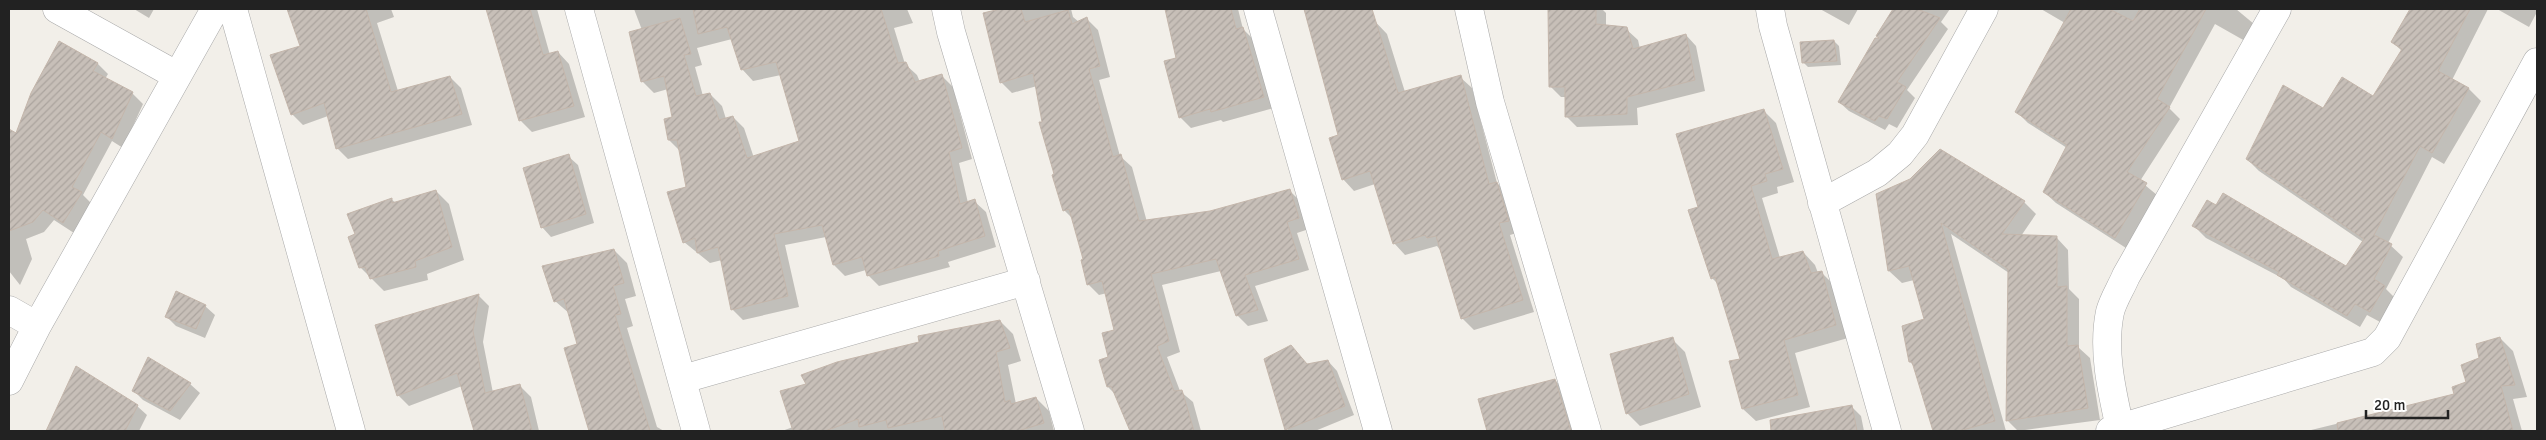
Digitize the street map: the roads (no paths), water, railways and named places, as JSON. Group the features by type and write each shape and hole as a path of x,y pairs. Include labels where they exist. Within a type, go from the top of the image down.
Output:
{"street":[{"path":"58,9 176,75"},
{"path":"9,381 176,75 215,9"},
{"path":"234,9 351,431"},
{"path":"579,9 696,431"},
{"path":"946,9 950,32 1070,431"},
{"path":"1258,9 1378,431"},
{"path":"1469,9 1490,102 1587,431"},
{"path":"1770,9 1773,26 1822,202 1888,431"},
{"path":"1822,202 1877,173 1900,154 1915,135 1984,9"},
{"path":"2277,9 2126,276 2110,311 2107,341 2115,430 2373,352 2387,338 2537,62"},
{"path":"683,379 1026,281"},
{"path":"9,310 38,326"}]}
